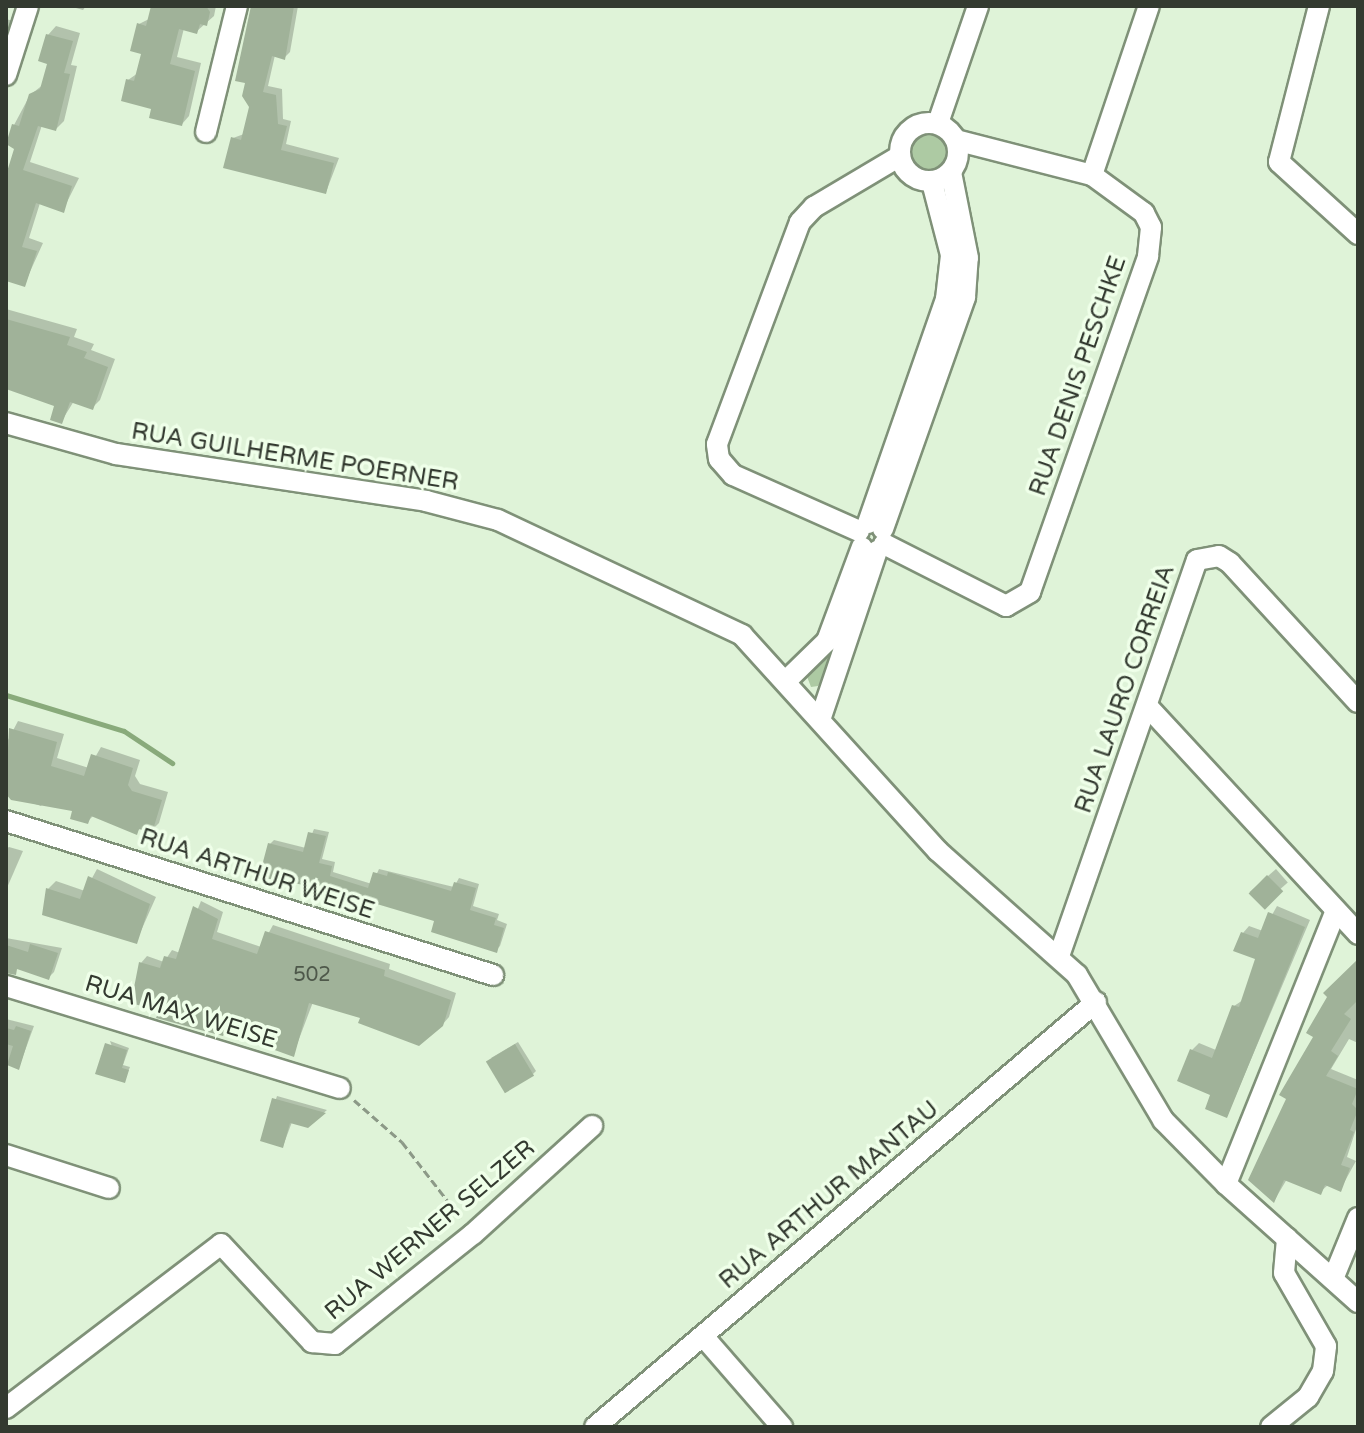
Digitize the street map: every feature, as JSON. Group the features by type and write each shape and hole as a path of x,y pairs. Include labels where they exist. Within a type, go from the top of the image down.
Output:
{"street":[{"path":"6,75 28,6"},
{"path":"206,132 237,6"},
{"path":"938,123 978,6"},
{"path":"1092,175 1149,6"},
{"path":"1319,6 1279,162 1358,234"},
{"path":"787,680 827,641 872,537 965,297 968,258 951,172 959,152 956,140 938,123"},
{"path":"938,123 914,126 901,144 900,156 911,175 932,182 951,172"},
{"name":"RUA DENIS PESCHKE","path":"872,537 1006,606 1030,592 1148,256 1151,227 1144,213 1092,175 956,140"},
{"path":"872,537 733,475 719,459 717,444 800,222 814,207 900,156"},
{"path":"821,717 872,537 946,299 951,255 932,182"},
{"name":"RUA GUILHERME POERNER","path":"6,423 116,454 426,501 498,520 731,629 787,680 938,851 1059,956 1096,1002 1143,1092 1226,1184 1358,1302"},
{"name":"RUA LAURO CORREIA","path":"1059,956 1149,708 1197,560 1208,555 1230,563 1358,702"},
{"path":"1149,708 1358,934"},
{"name":"RUA ARTHUR WEISE","path":"6,821 493,975"},
{"path":"1226,1184 1336,911"},
{"name":"RUA MAX WEISE","path":"6,986 340,1088"},
{"name":"RUA ARTHUR MANTAU","path":"595,1427 1096,1002"},
{"name":"RUA WERNER SELZER","path":"6,1408 221,1244 312,1342 335,1344 473,1234 592,1126"},
{"path":"6,1155 109,1188"},
{"path":"1333,1279 1358,1218"},
{"path":"1271,1427 1308,1397 1323,1371 1326,1346 1284,1273 1287,1238"},
{"path":"703,1336 782,1427"}],"path":[{"path":"340,1088 402,1142 473,1234"}],"green space":[{"path":"929,127 946,134 953,151 946,168 929,175 912,168 905,151 912,134"},
{"path":"862,561 828,672 818,686 811,687 806,674 833,645"}],"building":[{"path":"151,6 206,6 210,12 207,26 200,24 197,34 179,29 170,64 195,71 182,126 149,118 151,109 121,101 126,79 134,81 141,54 130,51 137,23 146,26"},
{"path":"251,6 294,6 285,60 272,56 263,92 276,95 278,124 287,126 281,150 334,163 326,194 223,168 231,137 241,140 249,107 242,96 245,83 235,81"},
{"path":"46,34 73,41 64,73 70,74 56,131 38,126 23,170 72,186 64,213 36,203 22,247 37,251 25,287 6,281 6,175 14,149 6,144 12,124 19,126 29,94 40,89 47,64 38,61"},
{"path":"6,319 70,337 67,345 87,352 84,358 108,367 93,410 70,402 62,424 50,420 54,406 6,389"},
{"path":"9,728 57,742 51,766 84,776 91,754 133,768 128,785 132,791 162,800 152,833 139,829 137,835 91,816 88,824 70,819 72,811 11,800 6,794"},
{"path":"308,832 326,836 319,863 332,866 330,876 368,888 373,872 387,876 388,872 451,891 454,882 476,888 470,910 496,918 494,925 504,928 497,953 431,932 434,921 360,899 357,908 329,900 332,890 259,877 268,843 303,852"},
{"path":"1267,875 1283,891 1265,910 1249,893"},
{"path":"88,876 150,904 137,944 42,915 46,888 80,899"},
{"path":"193,906 218,919 212,939 257,954 265,931 385,970 384,976 451,1000 443,1026 419,1046 358,1023 360,1018 309,1003 294,1057 225,1032 223,1036 156,1018 159,1011 131,1003 139,962 160,968 164,956 176,959"},
{"path":"1268,912 1305,927 1227,1118 1205,1109 1210,1095 1177,1081 1190,1049 1212,1058 1232,1005 1239,1007 1255,959 1233,951 1241,932 1258,938"},
{"path":"30,944 58,953 49,980 17,969 16,975 6,973 6,945 28,952"},
{"path":"1358,959 1358,1000 1344,1014 1351,1019 1331,1051 1338,1056 1326,1076 1358,1089 1352,1104 1358,1110 1350,1130 1354,1132 1341,1165 1350,1168 1341,1192 1325,1185 1321,1195 1284,1180 1274,1203 1248,1180 1286,1099 1279,1095 1313,1037 1306,1033 1327,997 1323,993"},
{"path":"16,1026 31,1031 19,1070 7,1065 13,1046 6,1044 6,1028 14,1030"},
{"path":"105,1043 127,1050 122,1068 129,1070 125,1083 95,1074"},
{"path":"515,1044 534,1076 505,1093 486,1062"},
{"path":"272,1098 326,1113 308,1128 290,1123 283,1148 260,1141"}],"waterway":[{"path":"6,695 124,731 172,763"}]}
